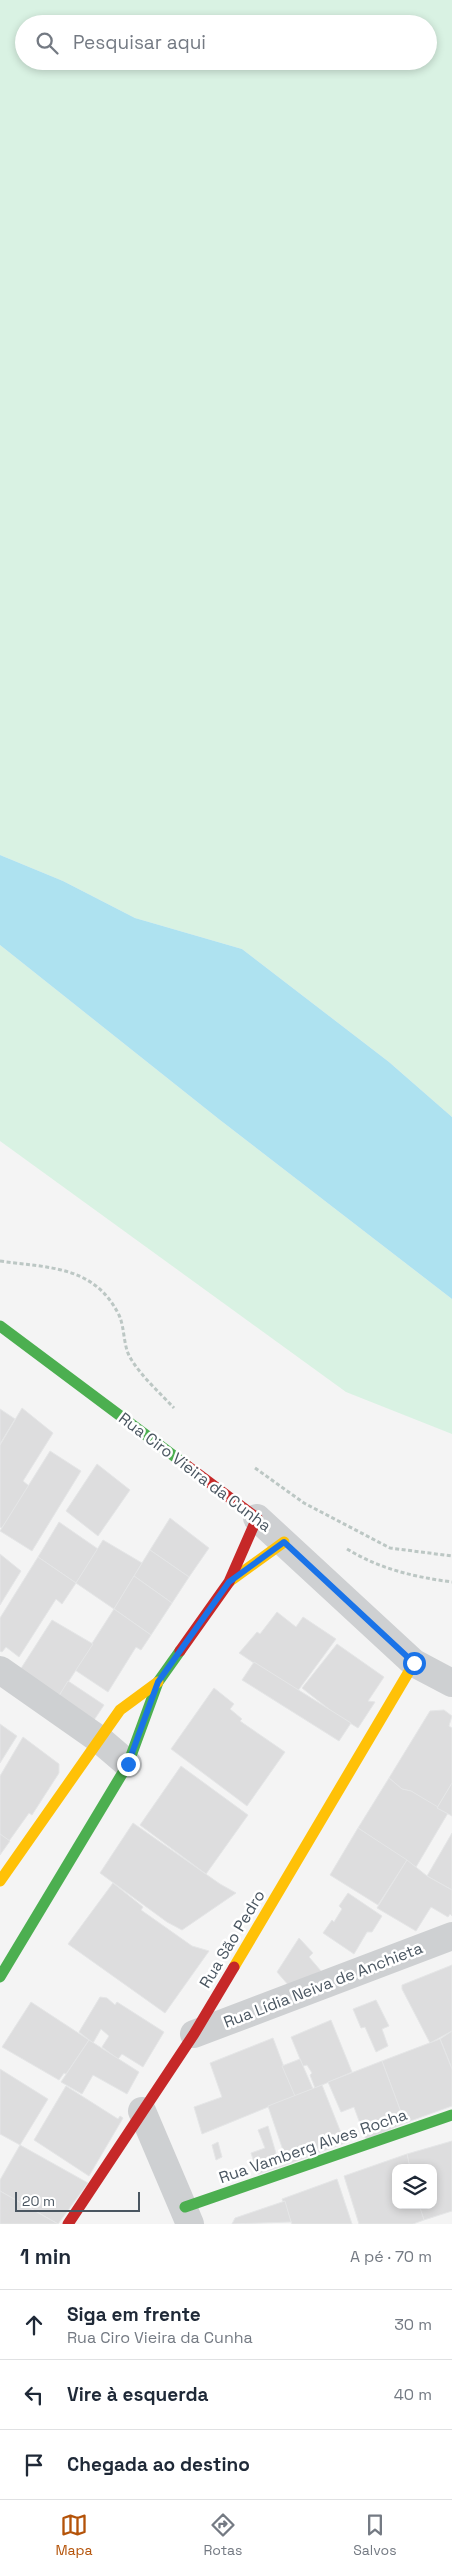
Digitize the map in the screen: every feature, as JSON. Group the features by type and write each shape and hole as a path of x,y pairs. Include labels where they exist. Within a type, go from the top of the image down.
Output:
{"street":[{"name":"Rua Ciro Vieira da Cunha","path":"0,1326 257,1518 414,1663 452,1683"},
{"path":"0,1977 128,1764 158,1682 229,1582 257,1518"},
{"path":"229,1582 284,1542"},
{"name":"Rua São Pedro","path":"68,2224 194,2034 414,1663"},
{"path":"0,1670 100,1740 128,1764"},
{"path":"0,1881 120,1710 158,1682"},
{"name":"Rua Lídia Neiva de Anchieta","path":"194,2034 452,1936"},
{"path":"142,2111 188,2216"},
{"name":"Rua Vamberg Alves Rocha","path":"188,2216 452,2115"}],"path":[{"path":"0,1261 68,1270 92,1283 107,1295 120,1317 130,1358 178,1414"},
{"path":"249,1464 304,1503 390,1548 452,1556"}],"green space":[{"path":"0,0 452,0 452,1117 389,1062 242,949 135,918 63,881 0,855"},
{"path":"0,945 220,1120 452,1299 452,1434 346,1392 0,1141"}],"water":[{"path":"0,855 63,881 135,918 242,949 389,1062 452,1117 452,1299 220,1120 0,945"}],"building":[{"path":"22,1408 53,1433 23,1481 29,1486 2,1528 0,1527 0,1445"},
{"path":"0,1409 15,1419 0,1444"},
{"path":"50,1451 81,1471 32,1551 0,1531"},
{"path":"97,1464 130,1490 98,1536 66,1511"},
{"path":"170,1518 209,1548 189,1577 150,1550"},
{"path":"59,1522 98,1549 76,1583 38,1557"},
{"path":"103,1540 142,1563 114,1609 76,1583"},
{"path":"150,1550 189,1577 172,1603 134,1576"},
{"path":"0,1554 21,1571 0,1605"},
{"path":"38,1557 76,1583 62,1604 56,1599 19,1657 6,1647 2,1652 0,1651 0,1618"},
{"path":"134,1576 172,1603 151,1635 114,1609"},
{"path":"114,1609 151,1635 141,1650 136,1647 108,1692 75,1670"},
{"path":"277,1612 296,1627 303,1617 336,1639 297,1692 239,1653 257,1632 260,1634"},
{"path":"52,1620 93,1644 57,1699 20,1670"},
{"path":"337,1644 384,1677 368,1701 375,1702 358,1728 334,1713 302,1688"},
{"path":"254,1662 351,1723 339,1741 242,1680"},
{"path":"68,1681 104,1705 92,1723 57,1699"},
{"path":"214,1688 234,1704 230,1709 242,1719 240,1721 285,1752 247,1806 171,1749"},
{"path":"444,1710 452,1716 449,1726 452,1728 452,1783 437,1808 411,1791 402,1789 389,1778 430,1711"},
{"path":"0,1724 17,1736 0,1763"},
{"path":"23,1737 59,1764 59,1773 32,1815 29,1813 9,1841 0,1834 0,1776"},
{"path":"181,1766 248,1815 206,1874 140,1825"},
{"path":"389,1778 402,1789 411,1791 448,1813 416,1867 358,1828"},
{"path":"452,1783 452,1816 437,1808"},
{"path":"133,1823 220,1884 236,1893 182,1930 167,1922 100,1873"},
{"path":"358,1828 407,1860 378,1905 330,1875"},
{"path":"452,1833 452,1890 427,1876"},
{"path":"0,1834 10,1841 0,1855"},
{"path":"407,1860 427,1876 452,1890 452,1916 450,1914 448,1917 431,1907 416,1931 377,1908"},
{"path":"113,1883 143,1907 141,1910 192,1946 209,1951 165,2013 68,1944"},
{"path":"348,1893 382,1916 372,1932 367,1932 354,1954 323,1933 332,1920 334,1922 342,1909 339,1906"},
{"path":"299,1938 313,1953 309,1957 321,1971 290,1987 277,1972"},
{"path":"452,1965 452,2031 430,2043 402,1989 402,1985"},
{"path":"100,1997 107,1998 115,2005 117,2002 164,2032 143,2067 122,2054 118,2059 102,2047 109,2036 101,2029 93,2043 79,2032"},
{"path":"376,2000 389,2026 382,2029 388,2046 376,2052 365,2027 361,2028 353,2009"},
{"path":"31,2002 89,2040 66,2074 64,2073 59,2080 2,2047"},
{"path":"331,2020 352,2072 315,2088 310,2075 312,2073 307,2065 303,2066 291,2037"},
{"path":"452,2031 452,2069 440,2039"},
{"path":"273,2038 295,2096 202,2134 194,2107 222,2097 210,2063"},
{"path":"440,2039 452,2069 452,2106 405,2123 382,2061"},
{"path":"89,2040 139,2072 127,2094 93,2075 82,2094 61,2082"},
{"path":"300,2059 313,2089 295,2096 282,2066"},
{"path":"382,2061 405,2123 366,2140 354,2107 341,2112 328,2082"},
{"path":"0,2069 48,2099 20,2145 0,2134"},
{"path":"322,2085 345,2143 280,2167 278,2158 285,2156 268,2106"},
{"path":"66,2086 118,2119 120,2116 123,2118 89,2176 34,2140"},
{"path":"268,2126 280,2167 258,2174 251,2153 265,2148 258,2130"},
{"path":"452,2141 452,2211 424,2220 420,2209 437,2209 437,2164 409,2164 407,2154"},
{"path":"218,2142 222,2157 216,2160 212,2145"},
{"path":"20,2145 88,2183 58,2224 0,2191 0,2180"},
{"path":"407,2154 409,2164 392,2164 392,2209 420,2209 424,2220 413,2224 359,2224 344,2176"},
{"path":"337,2179 352,2224 292,2224 282,2199"},
{"path":"0,2191 58,2224 0,2224"},
{"path":"285,2201 291,2222 232,2224 235,2218"}],"traffic: fast":[{"path":"0,1326 186,1465"},
{"path":"0,1977 128,1764 158,1682 180,1651"},
{"path":"185,2207 452,2115"}],"traffic: slow":[{"path":"230,1581 284,1542"},
{"path":"234,1967 414,1663"},
{"path":"0,1881 120,1710 158,1682"}],"traffic: jam":[{"path":"180,1651 229,1582 257,1518 186,1465"},
{"path":"68,2224 194,2034 234,1967"}],"route":[{"path":"128,1764 158,1682 229,1582 284,1542 414,1663"}]}
